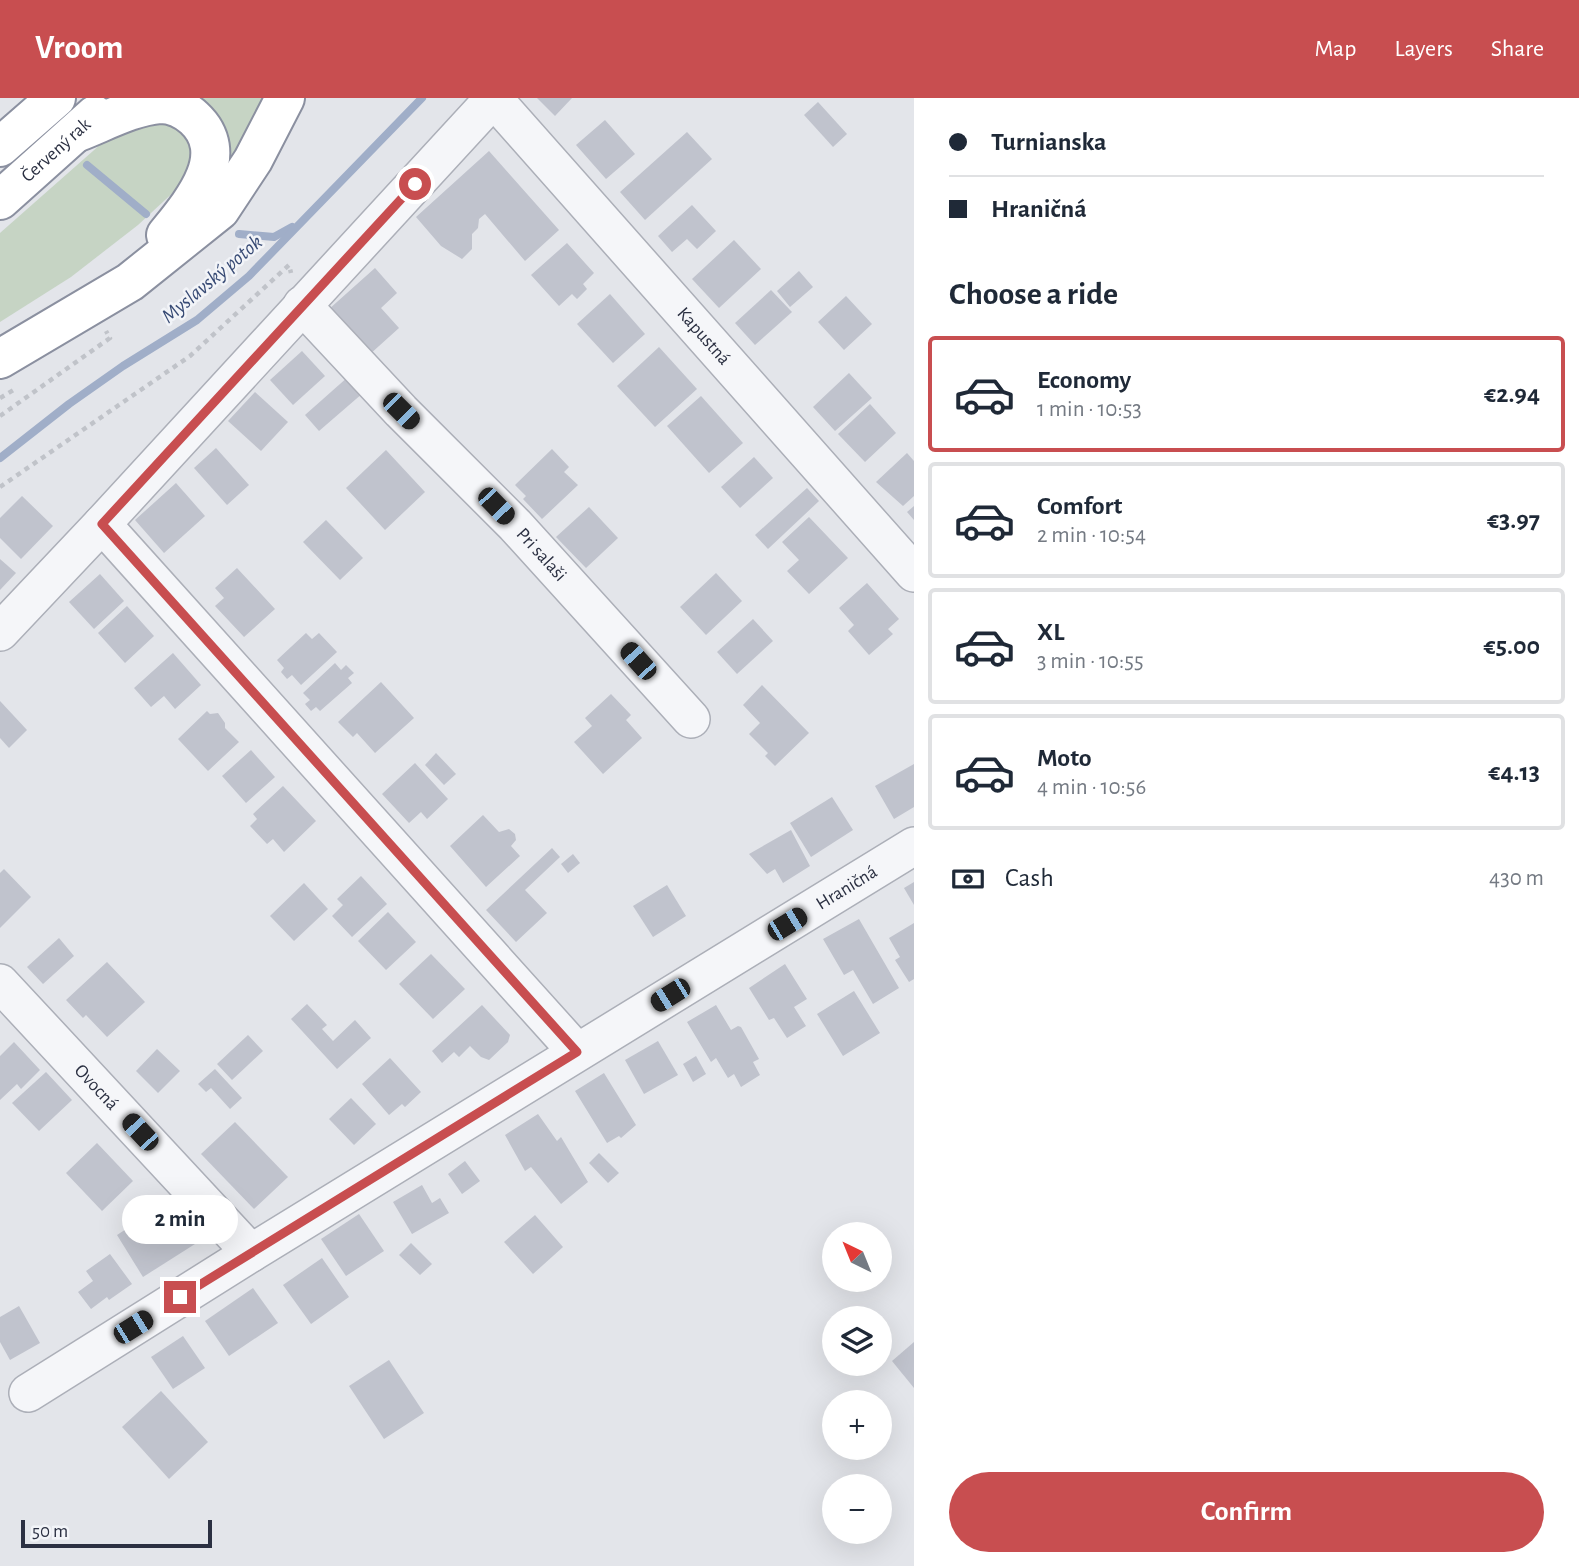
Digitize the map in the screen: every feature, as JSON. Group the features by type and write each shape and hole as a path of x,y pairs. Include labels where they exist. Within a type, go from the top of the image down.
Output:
{"highway":[{"name":"Červený rak","path":"0,147 56,98"},
{"name":"Červený rak","path":"0,200 113,98"},
{"path":"130,282 220,210 253,160 285,98"},
{"path":"0,359 94,320 130,282 190,205 209,167 211,151 207,135 200,123 184,109 167,105 141,108 78,132"}],"street":[{"path":"0,632 493,98"},
{"name":"Kapustná","path":"493,98 914,573"},
{"name":"Pri salaši","path":"302,305 401,411 515,525 691,719"},
{"path":"102,524 577,1052"},
{"name":"Hraničná","path":"28,1392 914,846"},
{"name":"Ovocná","path":"0,983 251,1253"}],"path":[{"path":"0,487 190,356 289,265 302,305"},
{"path":"0,416 110,338 94,320"}],"green space":[{"path":"201,98 266,98 230,167 221,130"},
{"path":"170,115 198,154 178,188 138,225 71,277 0,322 0,233 110,136"}],"building":[{"path":"537,98 572,98 555,116"},
{"path":"818,102 847,134 833,147 804,115"},
{"path":"605,120 635,154 606,179 576,145"},
{"path":"687,132 712,159 645,220 620,192"},
{"path":"489,151 559,230 525,261 485,214 479,219 478,228 472,234 472,249 462,259 441,246 416,217"},
{"path":"692,205 716,231 697,249 687,239 672,252 658,236"},
{"path":"734,240 761,269 719,308 692,279"},
{"path":"567,243 594,273 583,284 587,289 577,299 572,294 559,306 531,275"},
{"path":"375,268 397,293 381,308 399,328 369,355 328,310"},
{"path":"799,271 813,287 790,307 777,291"},
{"path":"771,290 792,312 755,345 735,323"},
{"path":"610,294 645,334 613,363 577,324"},
{"path":"846,296 872,324 844,350 818,322"},
{"path":"659,347 697,389 655,427 617,386"},
{"path":"302,351 325,376 293,405 270,380"},
{"path":"849,373 872,398 835,431 813,407"},
{"path":"349,376 363,393 319,431 305,415"},
{"path":"255,392 288,422 261,451 228,421"},
{"path":"701,396 743,443 709,473 667,426"},
{"path":"870,404 896,433 865,462 838,434"},
{"path":"216,448 249,485 227,505 194,468"},
{"path":"552,449 569,467 564,472 578,485 542,519 523,499 526,496 515,485"},
{"path":"386,450 425,492 385,530 346,488"},
{"path":"907,453 914,461 914,496 903,506 876,482"},
{"path":"754,457 773,478 740,508 721,487"},
{"path":"176,483 205,516 164,553 135,520"},
{"path":"807,488 819,501 768,549 755,535"},
{"path":"22,496 53,526 21,559 0,538 0,518"},
{"path":"914,506 914,520 907,512"},
{"path":"589,507 618,538 586,568 556,537"},
{"path":"809,517 848,558 809,594 787,571 799,560 782,542"},
{"path":"326,520 363,558 340,580 303,542"},
{"path":"0,559 16,573 0,590"},
{"path":"237,568 275,609 244,637 215,606 224,598 215,588"},
{"path":"716,573 742,601 706,635 680,607"},
{"path":"100,574 124,601 94,629 69,602"},
{"path":"867,583 899,619 888,629 893,634 869,655 848,631 854,625 839,608"},
{"path":"127,606 154,636 125,663 98,633"},
{"path":"753,619 773,641 737,674 717,652"},
{"path":"306,633 312,639 319,633 337,652 301,685 292,675 287,679 281,672 284,668 277,660"},
{"path":"173,653 201,685 175,709 164,696 151,707 134,688"},
{"path":"335,663 341,670 346,665 354,673 348,678 352,683 320,711 316,707 311,711 305,704 310,700 303,693"},
{"path":"381,682 414,718 375,753 357,733 353,737 338,722"},
{"path":"762,685 809,733 775,766 765,756 768,753 749,734 760,723 743,705"},
{"path":"611,694 631,715 626,720 642,738 603,774 574,742 592,726 585,718"},
{"path":"0,701 27,730 9,748 0,738"},
{"path":"207,711 210,714 218,713 225,723 225,728 239,742 208,771 178,739"},
{"path":"251,750 275,777 246,803 222,776"},
{"path":"436,753 456,774 444,785 425,765"},
{"path":"415,763 448,799 427,819 421,812 409,823 382,794"},
{"path":"914,764 914,807 894,819 875,786"},
{"path":"283,786 316,821 284,852 273,839 267,844 250,826 257,819 253,814"},
{"path":"832,797 853,830 811,857 790,823"},
{"path":"483,815 499,832 509,829 515,834 516,840 511,846 520,856 486,887 450,846"},
{"path":"791,830 810,866 783,883 775,869 767,874 749,854"},
{"path":"552,848 560,857 525,890 547,913 516,942 486,910"},
{"path":"573,854 580,863 568,873 561,864"},
{"path":"4,869 31,897 0,928 0,873"},
{"path":"361,876 387,904 352,937 332,916 343,905 337,899"},
{"path":"914,882 914,905 904,888"},
{"path":"304,883 328,909 294,941 270,916"},
{"path":"667,885 686,916 653,937 633,906"},
{"path":"388,912 416,942 386,970 358,941"},
{"path":"859,919 899,988 873,1004 853,970 844,975 823,939"},
{"path":"914,923 914,979 909,982 895,960 900,957 889,938"},
{"path":"59,938 74,956 43,984 27,967"},
{"path":"431,954 465,989 433,1019 399,984"},
{"path":"107,962 145,1002 107,1037 86,1015 83,1018 66,1000"},
{"path":"785,964 807,999 794,1007 806,1026 787,1038 774,1018 769,1020 749,988"},
{"path":"854,991 880,1033 843,1056 817,1014"},
{"path":"307,1004 327,1025 322,1029 333,1041 355,1020 371,1038 337,1069 291,1019"},
{"path":"482,1005 510,1035 508,1042 489,1060 481,1057 470,1046 459,1057 454,1052 442,1063 432,1051"},
{"path":"716,1005 731,1030 741,1027 759,1059 753,1062 760,1075 741,1087 734,1074 728,1078 716,1058 711,1062 687,1022"},
{"path":"248,1035 263,1051 232,1080 217,1064"},
{"path":"658,1041 678,1075 644,1094 625,1060"},
{"path":"14,1042 40,1070 21,1089 17,1084 0,1100 0,1056"},
{"path":"157,1049 180,1071 158,1093 136,1071"},
{"path":"696,1056 706,1074 693,1082 683,1064"},
{"path":"390,1058 421,1092 405,1107 402,1104 389,1115 362,1084"},
{"path":"215,1069 242,1098 230,1109 211,1088 206,1092 198,1084"},
{"path":"46,1072 72,1100 39,1131 12,1103"},
{"path":"604,1073 636,1125 621,1138 619,1136 607,1143 575,1091"},
{"path":"351,1098 376,1124 354,1145 329,1119"},
{"path":"538,1114 557,1141 561,1137 588,1182 561,1204 531,1167 525,1171 505,1135"},
{"path":"235,1122 288,1177 254,1209 201,1154"},
{"path":"97,1143 133,1181 102,1211 66,1173"},
{"path":"599,1153 619,1173 608,1183 589,1163"},
{"path":"465,1161 480,1181 462,1194 448,1174"},
{"path":"422,1185 432,1203 440,1198 449,1213 412,1234 393,1202"},
{"path":"168,1202 195,1244 143,1277 117,1235"},
{"path":"359,1214 384,1251 346,1276 321,1239"},
{"path":"535,1215 563,1247 533,1274 504,1242"},
{"path":"411,1243 432,1264 420,1275 399,1255"},
{"path":"110,1254 132,1284 91,1309 78,1292 93,1281 86,1271"},
{"path":"322,1258 349,1297 311,1324 283,1285"},
{"path":"253,1288 278,1323 229,1356 205,1321"},
{"path":"19,1306 40,1343 10,1360 0,1342 0,1317"},
{"path":"183,1336 205,1368 173,1389 151,1357"},
{"path":"914,1342 914,1388 892,1361"},
{"path":"389,1360 424,1413 384,1439 349,1386"},
{"path":"161,1391 208,1442 169,1479 122,1427"}],"waterway":[{"name":"Myslavský potok","path":"0,458 123,366 197,320 249,276 422,98"},
{"path":"87,165 146,214"},
{"path":"239,234 274,237 292,227"}],"route":[{"path":"180,1297 577,1052 102,524 415,184"}]}
